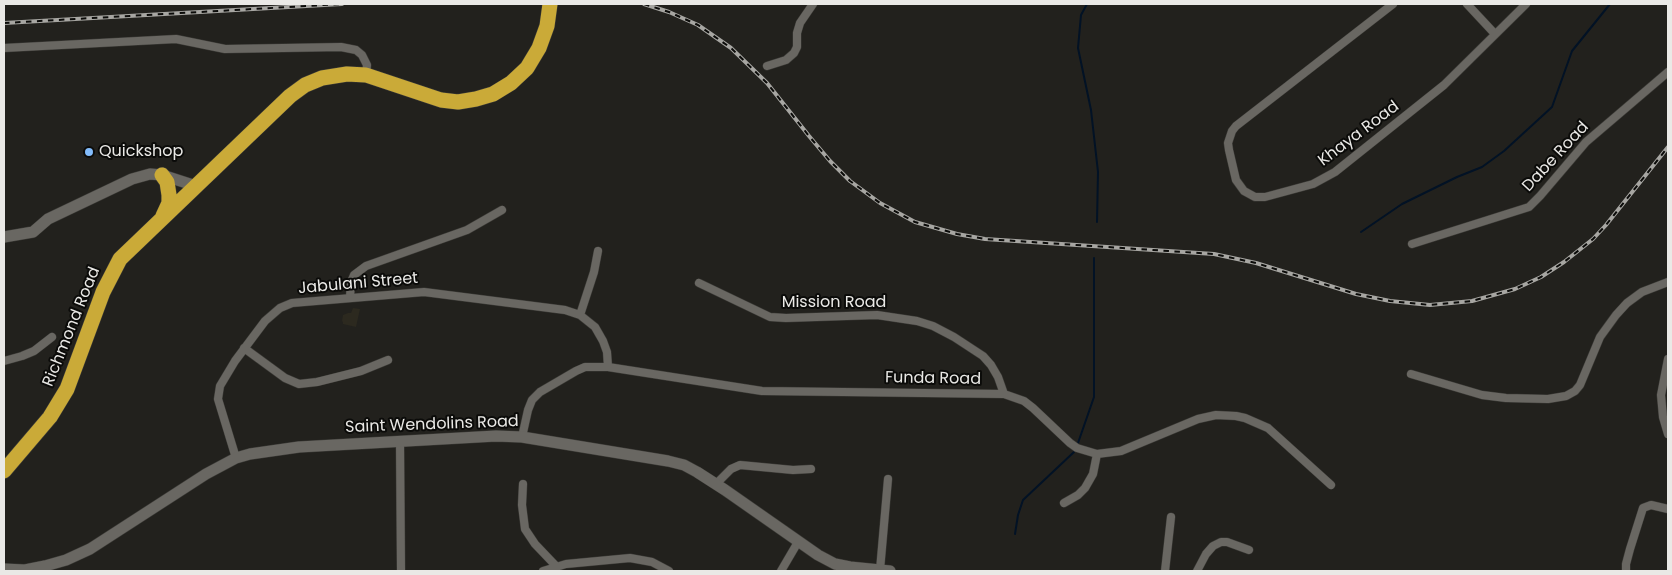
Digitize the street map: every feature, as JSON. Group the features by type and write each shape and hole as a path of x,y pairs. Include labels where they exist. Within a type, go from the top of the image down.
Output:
{"highway":[{"name":"Richmond Road","path":"4,471 50,418 67,389 103,292 120,259 290,96 305,84 338,75 366,75 442,100 458,102 492,94 511,83 527,68 539,48 547,26 550,5"},
{"path":"161,219 169,203 167,182 162,175"}],"street":[{"path":"768,66 786,60 794,53 797,47 797,33 800,23 813,4"},
{"name":"Khaya Road","path":"1393,4 1232,131 1228,143 1229,150 1236,180 1244,191 1255,197 1265,197 1313,184 1335,172 1444,85 1526,4"},
{"path":"1466,4 1496,34"},
{"path":"4,48 176,39 225,48 341,46 356,50 362,55 367,65 366,75"},
{"name":"Dabe Road","path":"1416,242 1528,206 1540,196 1586,142 1668,72"},
{"path":"4,237 33,232 48,219 132,179 150,174 162,175 196,186"},
{"path":"350,298 351,282 354,275 366,266 467,230 502,210"},
{"path":"580,315 594,272 598,251"},
{"name":"Mission Road","path":"698,282 770,316 786,318 876,315 917,321 933,326 954,336 983,356 998,377 1004,394"},
{"path":"1411,374 1482,395 1506,398 1566,396 1575,391 1580,385 1600,338 1616,315 1642,292 1668,282"},
{"name":"Jabulani Street","path":"236,458 218,399 222,381 265,321 280,308 292,303 424,292 565,310 580,315 599,333 607,352 608,367"},
{"path":"4,361 22,356 44,344 52,337"},
{"path":"244,348 284,378 299,384 317,382 361,371 388,360"},
{"path":"1668,359 1661,395 1663,417 1668,434"},
{"name":"Funda Road","path":"522,437 528,410 532,400 540,392 586,367 608,367 767,391 1004,394 1024,401 1077,448 1097,454 1121,451 1203,417 1216,415 1236,416 1268,428 1332,486"},
{"name":"Saint Wendolins Road","path":"4,569 25,570 45,566 66,560 90,549 206,474 236,458 265,451 496,436 522,437 684,465 716,484 818,555 836,564 885,571"},
{"path":"400,441 401,571"},
{"path":"1064,502 1078,495 1085,488 1093,474 1097,454"},
{"path":"716,484 730,469 740,464 793,470 811,469"},
{"path":"885,571 888,479"},
{"path":"523,484 522,505 526,529 535,544 556,566"},
{"path":"1626,568 1643,508 1648,505 1668,509"},
{"path":"1165,571 1171,517"},
{"path":"782,571 798,542"},
{"path":"1196,571 1206,554 1213,546 1221,542 1227,542 1249,550"},
{"path":"543,571 556,566 630,558 652,562 669,571"}],"shaded area":[{"path":"353,308 360,309 356,327 343,324 342,321 343,315 351,313"}],"waterway":[{"path":"1087,4 1081,15 1078,48 1091,110 1098,172 1097,222"},
{"path":"1361,232 1402,204 1482,167 1504,151 1552,107 1572,51 1610,4"},
{"path":"1078,443 1094,397 1094,258"},
{"path":"1015,534 1023,500 1074,452"}],"railway":[{"path":"4,23 342,4"},
{"path":"644,4 669,12 698,25 731,48 767,83 830,161 850,181 880,203 915,222 957,234 985,239 1214,254 1256,263 1356,294 1390,301 1430,305 1472,301 1515,289 1541,277 1593,239 1668,147"}],"place":[{"name":"Quickshop","path":"89,152"}]}
